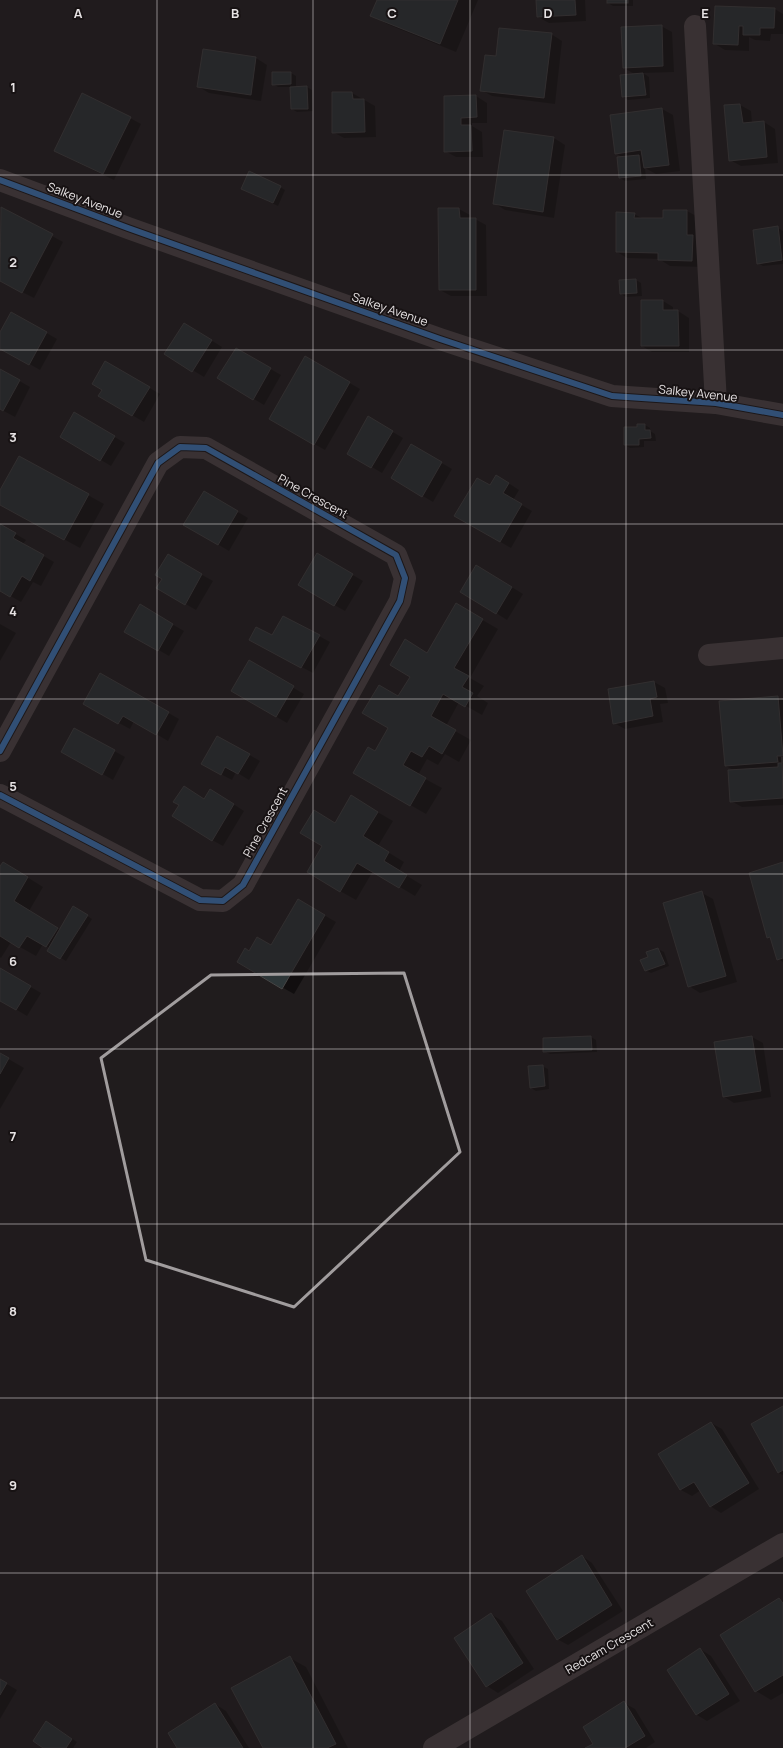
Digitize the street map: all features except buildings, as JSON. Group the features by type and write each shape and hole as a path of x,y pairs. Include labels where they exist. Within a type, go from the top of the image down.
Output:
{"street":[{"path":"695,26 716,404"},
{"name":"Salkey Avenue","path":"0,180 128,228 418,331 612,396 716,404 783,415"},
{"name":"Pine Crescent","path":"0,752 158,463 180,447 206,448 396,555 405,578 400,601 243,885 223,901 200,900 0,795"},
{"path":"709,655 783,648"},
{"name":"Redcam Crescent","path":"434,1748 783,1544"}],"highlighted area":[{"path":"404,973 460,1152 294,1307 146,1260 101,1058 211,975"}],"cycle path":[{"path":"0,180 128,228 440,339 612,396 716,403 783,415"},
{"path":"0,751 158,463 180,447 206,448 396,555 405,578 400,601 243,885 223,901 200,900 0,795"}]}
